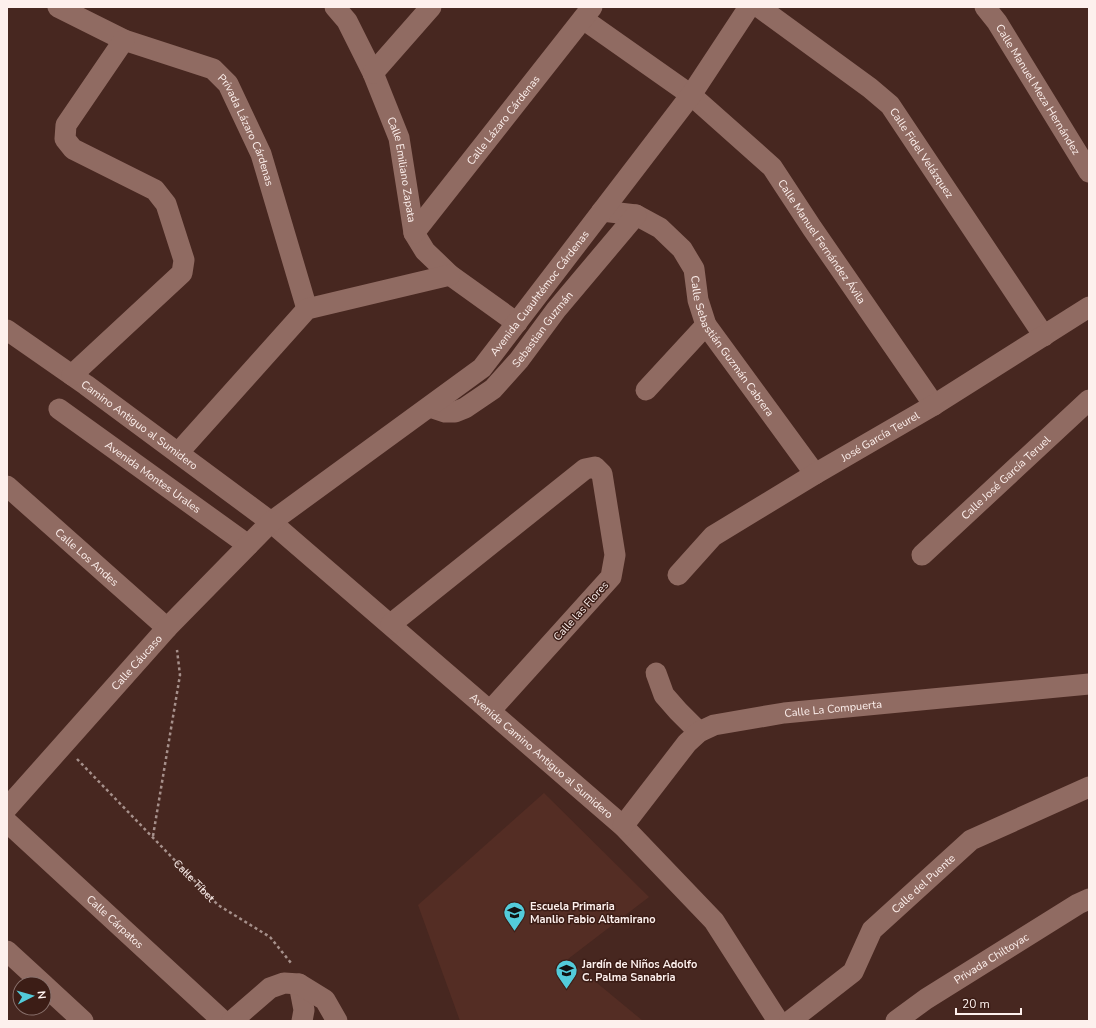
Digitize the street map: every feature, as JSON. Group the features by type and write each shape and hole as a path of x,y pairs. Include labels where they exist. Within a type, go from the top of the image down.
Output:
{"street":[{"name":"Privada Lázaro Cárdenas","path":"58,7 124,40 213,69 228,84 260,154 307,309"},
{"name":"Calle Emiliano Zapata","path":"335,7 346,21 373,73 399,138 414,233 425,251 450,275 517,323"},
{"path":"373,73 431,7"},
{"name":"Avenida Cuauhtémoc Cárdenas","path":"271,522 482,368 691,95 749,7"},
{"name":"Calle Fidel Velázquez","path":"759,7 870,88 890,105 1044,336"},
{"name":"Calle Manuel Meza Hernández","path":"985,7 997,22 1087,164"},
{"name":"Calle Manuel Fernández Ávila","path":"588,13 691,95 772,167 812,228 934,405"},
{"name":"Calle Lázaro Cárdenas","path":"414,233 588,13"},
{"path":"72,375 182,273 184,260 166,204 155,190 73,149 65,139 66,125 124,40"},
{"name":"Calle Sebastián Guzmán Cabrera","path":"602,211 636,215 660,228 682,249 694,269 698,300 706,325 816,474"},
{"name":"Sebastian Guzmán","path":"430,407 445,412 455,412 465,408 493,388 519,360 556,310 636,215"},
{"path":"178,453 307,309 450,275"},
{"name":"José García Teurel","path":"678,575 713,536 934,405 1089,307"},
{"path":"646,390 706,325"},
{"name":"Camino Antiguo al Sumidero","path":"7,330 72,375 271,522"},
{"name":"Calle José García Teruel","path":"922,554 1089,400"},
{"name":"Avenida Montes Urales","path":"59,409 248,545"},
{"name":"Calle las Flores","path":"391,624 585,470 595,467 602,474 615,554 611,577 490,711"},
{"name":"Calle Los Andes","path":"7,486 167,628"},
{"name":"Calle Cáucaso","path":"7,808 167,628 271,522"},
{"name":"Avenida Camino Antiguo al Sumidero","path":"271,522 391,624 623,826 714,921 778,1021"},
{"path":"656,673 664,695 699,732"},
{"name":"Calle La Compuerta","path":"623,826 687,743 699,732 714,725 784,713 1089,684"},
{"name":"Calle del Puente","path":"790,1021 853,972 872,930 971,840 1089,787"},
{"name":"Calle Cárpatos","path":"7,822 223,1021"},
{"name":"Privada Chiltoyac","path":"896,1021 926,998 1078,904 1089,899"},
{"path":"7,951 35,976"},
{"path":"232,1021 270,988 284,983 299,984 324,1000 337,1021"},
{"path":"299,984 304,1010 302,1021"},
{"path":"52,991 84,1021"}],"path":[{"path":"153,836 180,675 177,649 167,628"},
{"name":"Calle Tíbet","path":"63,744 218,905 270,937 290,960 299,984"}],"shaded area":[{"name":"Escuela Primaria Manlio Fabio Altamirano","path":"544,793 649,897 568,959 643,1021 460,1021 418,905"}],"place":[{"name":"Escuela Primaria Manlio Fabio Altamirano","path":"515,932"},
{"name":"Jardín de Niños Adolfo C. Palma Sanabria","path":"567,990"}]}
